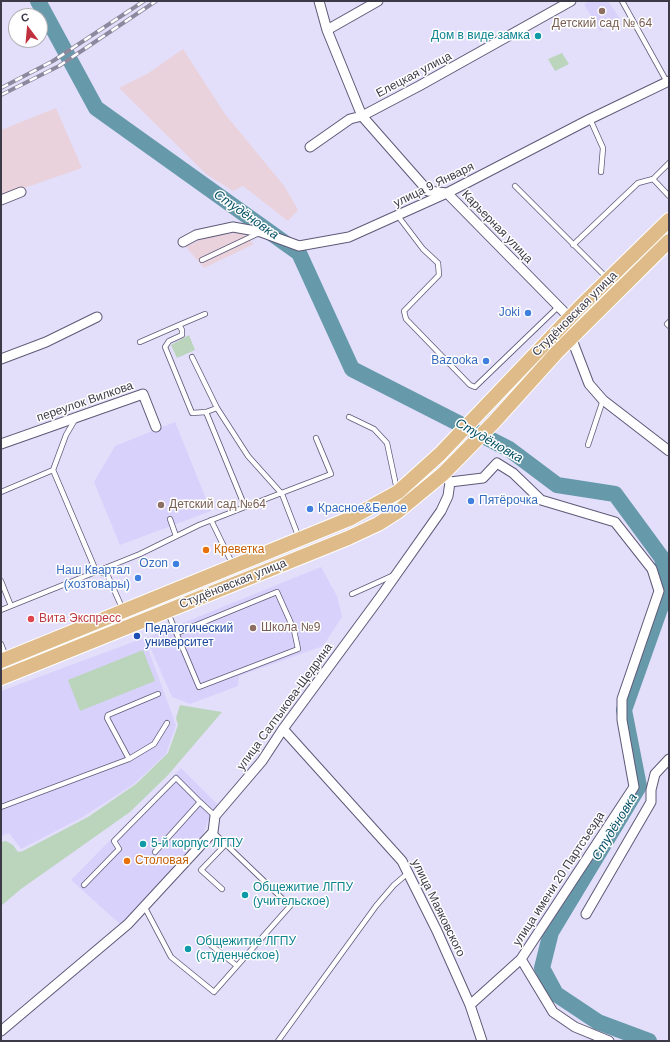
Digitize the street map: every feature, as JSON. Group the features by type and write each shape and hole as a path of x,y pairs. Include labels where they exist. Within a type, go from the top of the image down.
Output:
{"main road":[{"name":"Студёновская улица","path":"4,660 300,540 349,519 398,492 440,454 483,411 579,308 669,220"},
{"name":"Студёновская улица","path":"1,678 378,524 397,512 448,473 557,352 669,241"},
{"path":"579,308 576,317 580,320 590,319"},
{"path":"545,343 555,340 558,343 557,352"}],"street":[{"name":"Карьерная улица","path":"319,1 327,30 362,116 428,191 447,193 569,319 574,345 590,384 603,400 669,451"},
{"path":"327,30 378,1"},
{"name":"Елецкая улица","path":"310,147 350,119 362,116 571,1"},
{"name":"улица 9 Января","path":"183,242 196,235 233,227 261,232 299,246 349,238 447,193 590,119 668,82"},
{"path":"1,200 21,192"},
{"path":"1,359 46,342 97,317"},
{"name":"переулок Вилкова","path":"1,444 143,394 156,427"},
{"name":"улица имени 20 Партсъезда","path":"448,473 482,478 496,463 513,474 541,500 615,522 652,570 659,591 622,698 622,720 634,787 521,959 553,1012 575,1027 609,1041"},
{"name":"улица Салтыкова-Щедрина","path":"215,816 262,761 283,729 398,573 441,510 448,496 448,473"},
{"name":"улица Маяковского","path":"283,729 402,861 470,1005 482,1041"},
{"path":"586,914 651,802 651,790 655,774 669,759"},
{"path":"1,1030 128,924 213,832 215,816"},
{"path":"470,1005 521,959"}],"lane":[{"path":"622,1 668,82"},
{"path":"590,119 603,148 601,172"},
{"path":"573,245 638,183 653,179 669,163"},
{"path":"653,179 669,196"},
{"path":"515,186 608,280"},
{"path":"398,216 423,249 438,263 439,275 404,311 406,320 470,385 475,387 558,307"},
{"path":"202,260 261,232"},
{"path":"140,342 205,314"},
{"path":"669,322 667,324 669,326"},
{"path":"179,325 182,330 182,335 170,341 165,347 192,412 206,412 217,408"},
{"path":"192,357 217,408 248,456 282,494 300,540"},
{"path":"588,445 603,400"},
{"path":"206,412 245,507"},
{"path":"77,417 66,435 53,470 96,571"},
{"path":"349,417 374,429 387,443 398,492"},
{"path":"1,610 140,554 211,520 331,474 316,438"},
{"path":"1,492 53,470"},
{"path":"170,519 176,536"},
{"path":"211,520 234,566"},
{"path":"96,571 107,574 124,611"},
{"path":"352,594 398,573"},
{"path":"1,582 11,606"},
{"path":"167,611 200,687 298,649 294,630 277,592 177,633"},
{"path":"1,644 4,660"},
{"path":"129,759 107,718 108,715 158,694"},
{"path":"1,807 129,759 154,744 168,723"},
{"path":"84,885 119,849 114,841 176,778 215,816"},
{"path":"155,852 200,802"},
{"path":"144,906 171,958 214,992 290,906 213,832"},
{"path":"222,889 201,870 225,845"},
{"path":"278,1041 376,906 394,885 408,873"},
{"path":"206,941 237,966"}],"shaded area":[{"name":"Детский сад № 64","path":"590,1 608,1 620,19 600,31 584,4"},
{"path":"183,49 225,114 285,187 298,210 288,221 243,186 233,191 206,174 119,88 147,74"},
{"path":"56,108 82,168 1,196 1,130"},
{"path":"242,232 254,244 204,268 186,247 205,237"},
{"path":"175,422 211,511 120,545 94,482 115,446"},
{"name":"Школа №9","path":"321,567 337,596 342,617 323,646 239,676 238,686 190,704 172,697 146,638"},
{"path":"144,638 176,725 166,754 134,784 81,818 21,849 9,833 1,836 1,691"},
{"path":"181,768 218,805 208,821 202,837 121,925 71,880"}],"green space":[{"path":"562,53 569,64 555,71 548,59"},
{"path":"189,335 195,350 177,358 171,345"},
{"path":"143,650 155,681 80,711 68,680"},
{"path":"180,705 222,712 168,775 130,812 21,889 1,906 1,842 6,841 13,845 18,852 23,851 88,817 136,784 168,753 178,725 176,718"}],"waterway":[{"name":"Студёновка","path":"38,1 96,108 299,253 352,369 509,449 557,485 615,494 662,558 667,589 624,710 639,786 551,932 542,968 556,994 598,1022 649,1041"}],"railway":[{"path":"1,88 53,61 144,1"},
{"path":"1,95 59,66 156,1"}],"place":[{"name":"Детский сад № 64","path":"602,11"},
{"name":"Дом в виде замка","path":"538,36"},
{"name":"Joki","path":"528,313"},
{"name":"Bazooka","path":"486,361"},
{"name":"Пятёрочка","path":"471,501"},
{"name":"Детский сад №64","path":"161,505"},
{"name":"Красное&Белое","path":"310,509"},
{"name":"Креветка","path":"206,550"},
{"name":"Ozon","path":"176,564"},
{"name":"Наш Квартал (хозтовары)","path":"138,578"},
{"name":"Вита Экспресс","path":"31,619"},
{"name":"Школа №9","path":"253,628"},
{"name":"Педагогический университет","path":"137,636"},
{"name":"5-й корпус ЛГПУ","path":"143,844"},
{"name":"Столовая","path":"127,861"},
{"name":"Общежитие ЛГПУ (учительское)","path":"245,895"},
{"name":"Общежитие ЛГПУ (студенческое)","path":"188,949"}]}
